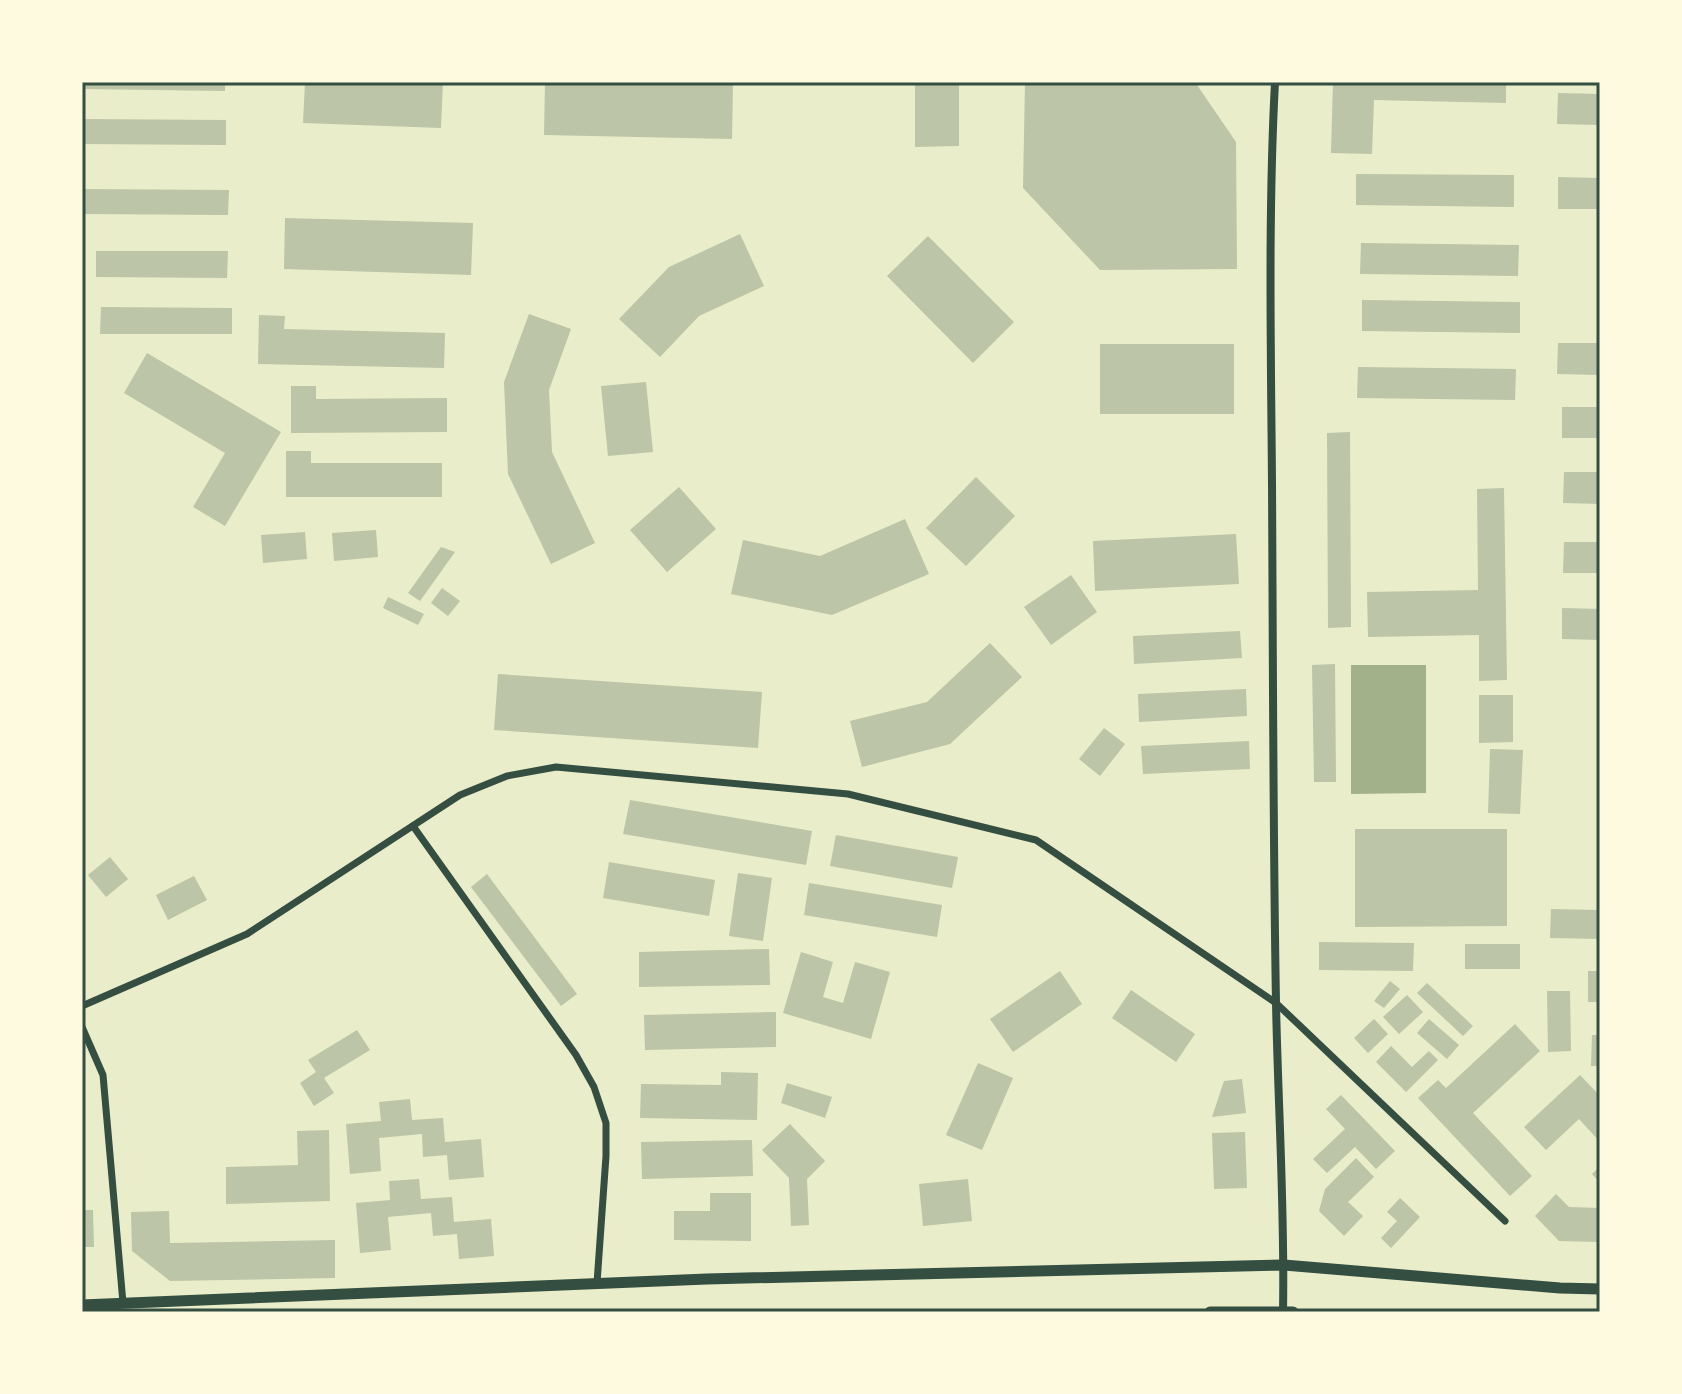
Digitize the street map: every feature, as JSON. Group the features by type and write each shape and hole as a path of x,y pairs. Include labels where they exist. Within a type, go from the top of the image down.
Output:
{"main road":[{"path":"82,1305 707,1279 1284,1265 1600,1289"},
{"path":"1210,1312 1293,1312"}],"street":[{"path":"1275,82 1271,290 1276,1003 1283,1312"},
{"path":"82,1006 247,934 460,795 507,776 556,767 848,794 1036,840 1276,1003 1505,1221"},
{"path":"413,826 576,1055 594,1087 606,1123 597,1283"},
{"path":"82,1027 103,1075 123,1303"}],"shaded area":[{"path":"1351,665 1426,665 1426,793 1351,794"}],"building":[{"path":"82,82 225,82 225,91 82,89"},
{"path":"305,82 443,82 441,128 303,123"},
{"path":"545,82 733,82 732,139 544,135"},
{"path":"915,82 959,82 959,146 915,147"},
{"path":"1025,82 1195,82 1236,142 1237,269 1100,270 1023,188"},
{"path":"1333,82 1506,82 1506,103 1374,100 1372,154 1331,153"},
{"path":"1558,93 1600,94 1600,125 1557,124"},
{"path":"82,119 226,120 226,145 82,144"},
{"path":"1356,174 1514,175 1514,207 1356,205"},
{"path":"1558,177 1600,178 1600,209 1558,209"},
{"path":"82,189 229,190 228,215 82,214"},
{"path":"285,218 473,223 471,275 284,269"},
{"path":"740,234 764,286 699,316 660,357 619,319 669,267"},
{"path":"928,236 1014,322 973,363 887,276"},
{"path":"1361,243 1519,245 1518,276 1360,274"},
{"path":"96,251 228,251 227,278 96,277"},
{"path":"1362,300 1520,302 1520,333 1362,331"},
{"path":"101,307 232,308 232,334 100,334"},
{"path":"529,314 571,329 549,390 552,452 595,543 551,564 508,474 504,382"},
{"path":"259,315 285,316 284,329 445,333 444,368 258,364"},
{"path":"1558,343 1600,343 1600,375 1557,374"},
{"path":"1100,344 1234,344 1234,414 1100,414"},
{"path":"147,353 281,432 225,526 193,507 225,453 124,393"},
{"path":"1358,367 1516,369 1515,400 1357,398"},
{"path":"646,382 653,452 608,456 601,386"},
{"path":"291,386 316,386 316,399 447,398 447,432 291,433"},
{"path":"1562,407 1600,407 1600,438 1562,438"},
{"path":"1350,432 1351,627 1328,628 1327,433"},
{"path":"286,451 311,451 311,463 442,463 442,497 286,497"},
{"path":"1564,472 1600,472 1600,504 1563,503"},
{"path":"976,477 1015,516 966,566 926,528"},
{"path":"679,487 716,529 667,572 630,530"},
{"path":"1504,488 1507,680 1479,681 1479,635 1368,637 1367,592 1478,590 1477,489"},
{"path":"905,519 929,574 832,615 731,594 743,540 820,556"},
{"path":"376,530 378,557 334,561 332,533"},
{"path":"305,532 307,559 263,563 261,535"},
{"path":"1236,534 1239,584 1095,591 1093,541"},
{"path":"1564,542 1600,542 1600,573 1563,573"},
{"path":"441,547 455,552 420,601 408,593"},
{"path":"1071,575 1097,612 1051,645 1024,607"},
{"path":"442,588 460,601 448,616 431,603"},
{"path":"388,597 424,614 418,625 383,608"},
{"path":"1562,608 1600,609 1600,640 1562,639"},
{"path":"1240,631 1242,658 1134,664 1133,636"},
{"path":"990,643 1022,677 950,744 862,767 850,721 927,702"},
{"path":"1335,664 1336,782 1314,782 1312,665"},
{"path":"498,674 762,692 758,748 494,730"},
{"path":"1246,689 1247,716 1139,722 1138,694"},
{"path":"1479,695 1513,695 1513,742 1479,743"},
{"path":"1104,728 1125,744 1100,776 1079,759"},
{"path":"1249,741 1250,769 1143,774 1141,746"},
{"path":"1490,749 1523,750 1520,814 1488,813"},
{"path":"630,800 812,831 806,865 623,834"},
{"path":"1355,829 1507,829 1507,926 1355,927"},
{"path":"836,835 958,857 952,888 830,866"},
{"path":"110,857 128,879 106,897 88,875"},
{"path":"609,862 715,880 709,916 603,898"},
{"path":"738,873 772,878 763,941 729,936"},
{"path":"487,874 577,994 561,1006 471,887"},
{"path":"194,876 207,900 168,920 156,895"},
{"path":"809,883 942,905 937,937 804,915"},
{"path":"1551,909 1600,910 1600,939 1550,938"},
{"path":"1319,942 1414,943 1413,971 1319,970"},
{"path":"1465,944 1520,944 1520,969 1465,969"},
{"path":"769,949 770,985 639,987 639,952"},
{"path":"801,952 833,962 823,997 843,1003 855,962 890,972 871,1039 783,1013"},
{"path":"1060,971 1082,1004 1013,1052 990,1019"},
{"path":"1588,971 1600,971 1600,1002 1588,1002"},
{"path":"1390,981 1400,989 1384,1008 1374,1001"},
{"path":"1427,983 1473,1026 1463,1036 1417,993"},
{"path":"1131,990 1195,1034 1176,1062 1112,1018"},
{"path":"1547,991 1570,991 1571,1051 1548,1052"},
{"path":"1407,995 1423,1012 1399,1034 1383,1017"},
{"path":"776,1012 776,1047 645,1050 644,1015"},
{"path":"1374,1019 1388,1034 1368,1053 1354,1038"},
{"path":"1429,1019 1459,1045 1447,1059 1417,1033"},
{"path":"1515,1024 1540,1051 1473,1113 1532,1176 1510,1196 1418,1098 1438,1080 1446,1088"},
{"path":"357,1030 370,1050 324,1078 334,1093 314,1106 300,1083 316,1072 308,1060"},
{"path":"1592,1035 1600,1035 1600,1066 1591,1066"},
{"path":"1391,1046 1412,1067 1429,1051 1438,1060 1406,1092 1376,1062"},
{"path":"978,1063 1013,1078 982,1150 946,1135"},
{"path":"721,1072 758,1073 757,1120 640,1118 641,1084 721,1085"},
{"path":"1580,1075 1600,1096 1600,1142 1579,1119 1546,1150 1524,1127"},
{"path":"1242,1079 1246,1113 1212,1117 1224,1081"},
{"path":"787,1083 832,1097 825,1118 781,1103"},
{"path":"1341,1095 1395,1151 1376,1169 1355,1147 1327,1173 1313,1159 1345,1129 1326,1109"},
{"path":"410,1099 412,1120 443,1118 445,1142 481,1139 484,1177 449,1180 447,1155 423,1157 422,1134 379,1138 381,1171 350,1174 346,1124 381,1121 379,1102"},
{"path":"790,1124 825,1161 807,1179 809,1225 791,1226 789,1178 762,1150"},
{"path":"329,1130 330,1201 226,1204 226,1167 298,1165 297,1131"},
{"path":"1245,1132 1247,1188 1214,1189 1212,1133"},
{"path":"752,1140 753,1176 642,1179 641,1142"},
{"path":"1356,1158 1374,1177 1348,1202 1363,1216 1344,1236 1319,1211 1325,1189"},
{"path":"1600,1166 1600,1183 1592,1174"},
{"path":"419,1179 421,1199 452,1197 454,1222 491,1219 494,1256 459,1259 457,1234 433,1236 431,1213 388,1217 391,1250 360,1253 356,1203 390,1200 389,1181"},
{"path":"968,1179 972,1221 923,1226 919,1184"},
{"path":"710,1193 751,1193 751,1241 674,1240 674,1211 710,1211"},
{"path":"1556,1194 1569,1207 1600,1208 1600,1242 1559,1241 1535,1216"},
{"path":"1400,1198 1420,1217 1391,1248 1381,1238 1397,1221 1387,1212"},
{"path":"82,1210 93,1210 94,1247 82,1247"},
{"path":"169,1211 170,1243 335,1240 335,1278 170,1281 132,1251 131,1212"}]}
